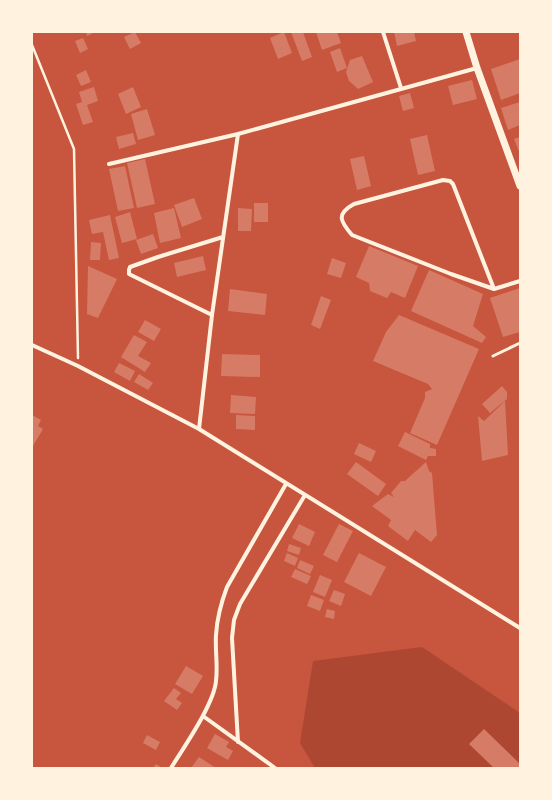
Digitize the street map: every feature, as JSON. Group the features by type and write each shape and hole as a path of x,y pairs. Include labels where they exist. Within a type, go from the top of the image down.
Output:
{"street":[{"path":"383,32 402,88"},
{"path":"466,32 477,68 520,186"},
{"path":"109,164 238,134 477,68"},
{"path":"199,429 212,315 238,134"},
{"path":"494,289 453,184 450,181 443,180 354,204 345,209 342,214 343,224 352,235 450,274 494,289 520,281"},
{"path":"212,315 130,274 129,270 130,267 158,256 224,237"},
{"path":"32,345 78,366 199,429 520,628"},
{"path":"171,768 203,716 214,692 216,682 216,636 222,599 227,587 286,484"},
{"path":"238,742 232,638 234,620 240,604 305,495"},
{"path":"203,716 275,768"}],"lane":[{"path":"493,356 520,343"}],"path":[{"path":"32,45 74,148 78,366"}],"shaded area":[{"path":"422,647 520,713 520,768 315,768 300,743 313,661"}],"building":[{"path":"86,32 95,32 87,36"},
{"path":"135,32 141,43 130,49 124,37"},
{"path":"284,32 292,53 278,59 270,38"},
{"path":"291,32 303,32 312,57 302,61"},
{"path":"316,32 337,32 341,43 322,50"},
{"path":"394,32 414,32 416,41 397,46"},
{"path":"83,38 88,49 80,53 75,41"},
{"path":"340,48 347,68 337,72 330,52"},
{"path":"362,56 373,82 358,89 349,81 346,72 350,60"},
{"path":"520,59 520,93 501,100 491,69"},
{"path":"86,70 91,82 81,86 76,75"},
{"path":"472,80 477,99 453,105 448,86"},
{"path":"94,87 98,101 87,105 93,122 83,125 76,104 82,102 79,92"},
{"path":"133,87 141,107 126,114 118,94"},
{"path":"410,93 414,108 403,111 399,96"},
{"path":"520,102 520,125 508,130 501,108"},
{"path":"147,109 155,135 138,140 131,114"},
{"path":"133,133 136,144 119,149 116,137"},
{"path":"427,135 435,171 418,175 410,139"},
{"path":"520,137 520,154 514,139"},
{"path":"364,156 371,186 357,190 350,159"},
{"path":"145,159 155,204 137,208 127,163"},
{"path":"125,166 134,208 118,211 109,169"},
{"path":"194,198 202,219 182,227 174,205"},
{"path":"254,203 268,203 268,222 254,222"},
{"path":"174,208 181,238 160,243 154,213"},
{"path":"238,208 252,209 251,231 238,231"},
{"path":"130,212 137,239 122,243 115,217"},
{"path":"110,215 119,258 109,260 103,232 92,234 89,220"},
{"path":"153,234 158,248 141,254 136,240"},
{"path":"91,242 101,243 100,260 90,260"},
{"path":"369,246 418,266 405,298 391,292 387,298 370,291 369,283 356,277"},
{"path":"203,256 206,270 177,277 174,263"},
{"path":"332,258 346,263 341,278 327,274"},
{"path":"88,266 117,279 98,318 87,314"},
{"path":"429,270 483,294 473,326 486,337 482,343 411,311"},
{"path":"520,288 520,332 503,337 490,298"},
{"path":"230,289 267,294 265,315 228,311"},
{"path":"321,296 331,300 320,329 311,325"},
{"path":"399,315 479,349 437,445 410,433 425,398 425,392 432,389 428,384 373,361 386,332"},
{"path":"145,320 161,329 154,341 138,332"},
{"path":"134,335 147,342 138,356 151,363 145,372 121,357"},
{"path":"222,354 260,355 260,377 221,376"},
{"path":"119,363 135,371 130,381 114,372"},
{"path":"139,374 153,383 148,390 134,382"},
{"path":"502,386 507,392 507,399 490,413 482,404"},
{"path":"231,395 256,397 255,414 230,413"},
{"path":"505,401 508,455 482,461 478,416 484,421"},
{"path":"32,415 41,420 38,426 43,429 33,446 32,445"},
{"path":"236,415 255,416 255,430 236,429"},
{"path":"405,432 430,444 430,448 436,449 436,456 428,456 426,460 398,446"},
{"path":"359,443 376,451 371,462 354,454"},
{"path":"356,462 386,484 378,496 347,474"},
{"path":"426,462 429,471 432,473 437,535 431,542 415,530 408,541 388,526 391,520 372,506 388,494 394,497 391,493 401,481 405,481"},
{"path":"299,524 315,532 309,546 292,538"},
{"path":"339,524 353,531 337,562 323,555"},
{"path":"289,544 301,548 299,555 287,551"},
{"path":"287,553 298,558 295,566 284,561"},
{"path":"359,553 386,567 371,596 344,582"},
{"path":"300,560 314,566 310,574 297,568"},
{"path":"295,569 311,576 307,584 291,577"},
{"path":"320,575 332,580 325,597 313,592"},
{"path":"334,590 345,594 341,606 329,601"},
{"path":"311,595 324,600 320,611 307,606"},
{"path":"327,609 335,611 334,619 325,617"},
{"path":"186,666 203,676 192,694 175,684"},
{"path":"174,688 181,693 176,699 182,703 177,710 164,701"},
{"path":"484,729 520,764 520,768 494,768 469,744"},
{"path":"215,734 229,742 226,747 233,751 228,760 207,748"},
{"path":"147,735 160,742 156,750 143,743"},
{"path":"199,757 216,768 191,768"},
{"path":"156,764 162,768 153,768"}]}
